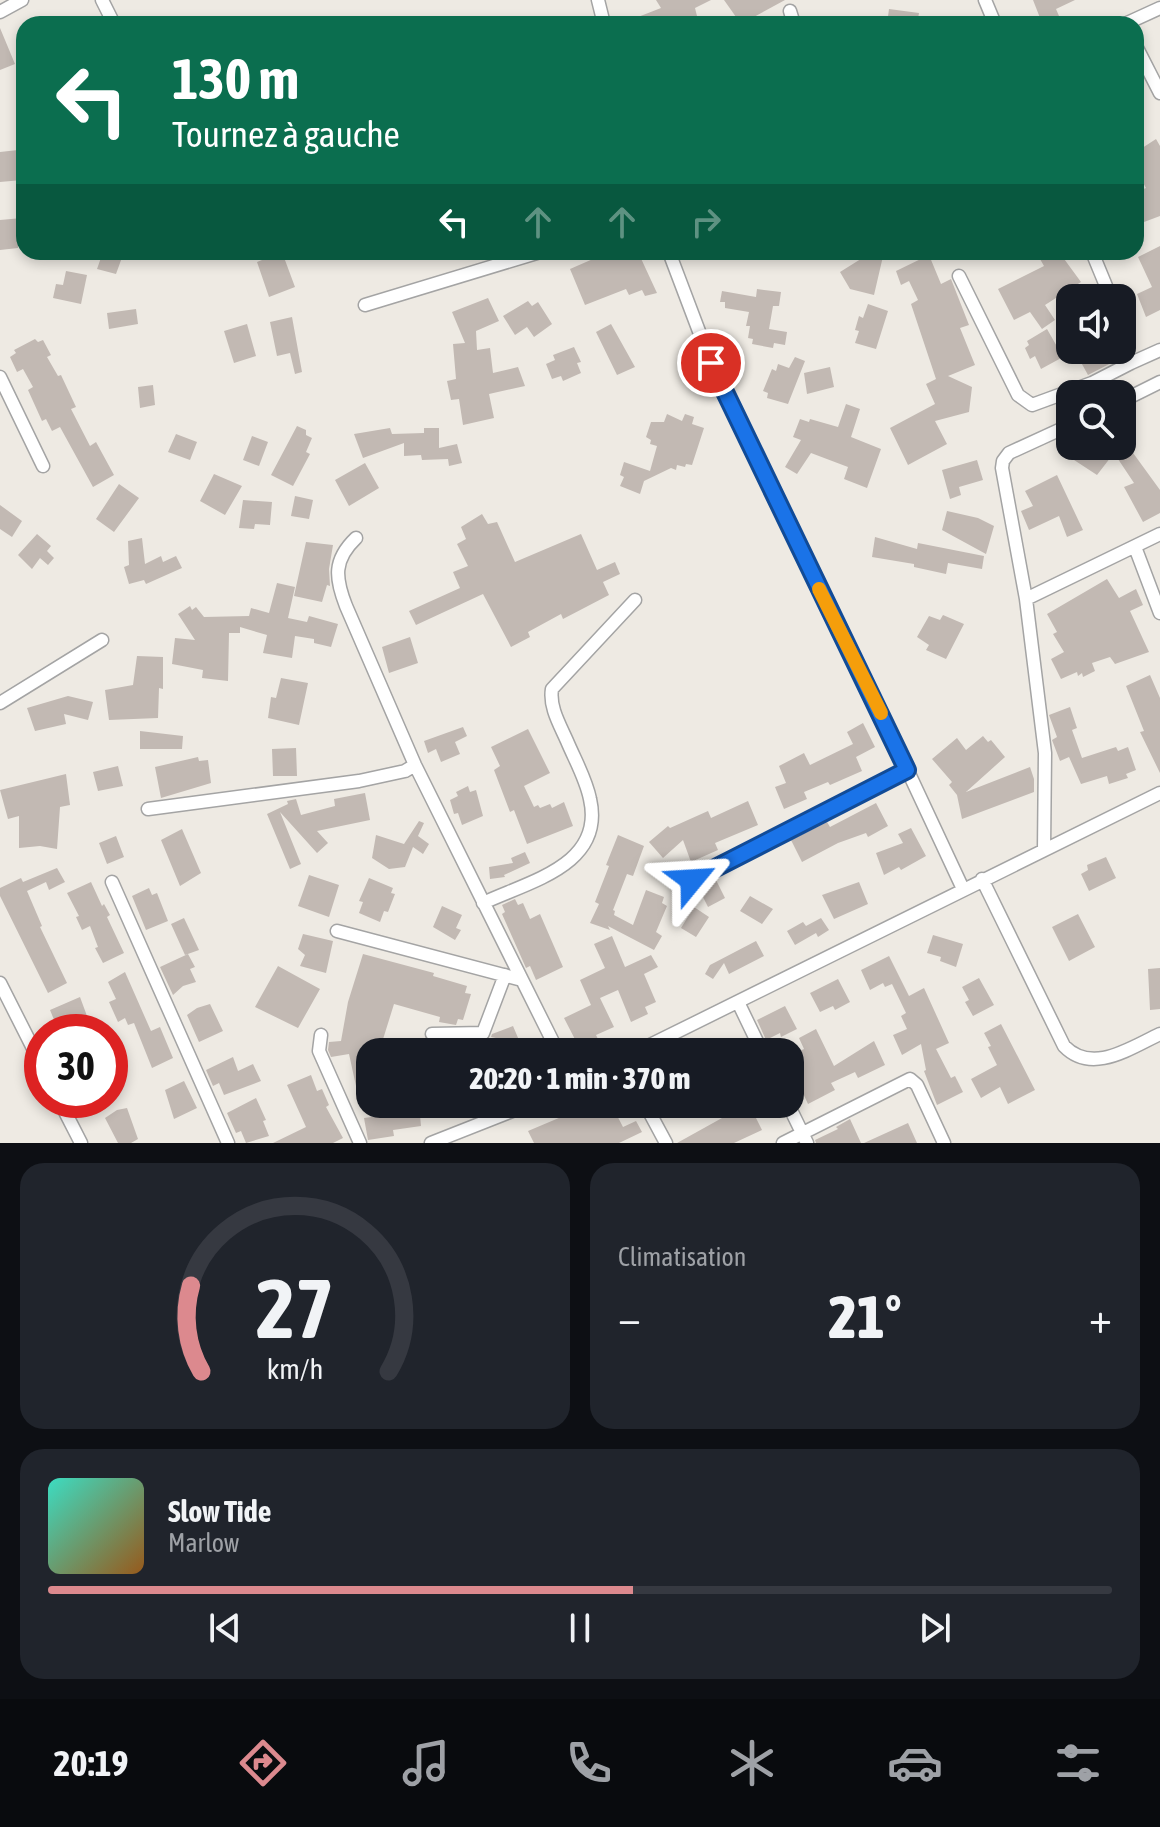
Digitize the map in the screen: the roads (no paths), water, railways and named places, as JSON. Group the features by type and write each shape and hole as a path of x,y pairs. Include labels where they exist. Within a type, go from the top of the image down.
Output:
{"street":[{"path":"0,12 22,0"},
{"path":"1144,62 1160,93"},
{"path":"365,305 514,260"},
{"path":"672,260 711,363 963,889"},
{"path":"1095,260 1105,284"},
{"path":"959,276 1018,395 1032,405 1092,383 1129,364"},
{"path":"1136,361 1160,350"},
{"path":"0,377 43,466"},
{"path":"1136,394 1160,382"},
{"path":"1044,850 1045,753 1026,599 1003,461 1009,453 1056,431"},
{"path":"1026,599 1160,534"},
{"path":"356,538 341,555 337,566 342,594 415,765 551,1038"},
{"path":"1135,547 1160,613"},
{"path":"483,903 566,864 587,841 593,826 590,795 553,708 552,689 635,600"},
{"path":"0,703 102,640"},
{"path":"148,809 359,781 389,775 415,765"},
{"path":"692,880 907,770"},
{"path":"665,1038 1160,793"},
{"path":"982,879 1064,1046 1071,1053 1102,1059 1160,1034"},
{"path":"112,882 228,1143"},
{"path":"337,931 522,980"},
{"path":"432,1034 483,1033 505,975"},
{"path":"0,983 24,1030"},
{"path":"738,1002 755,1038"},
{"path":"321,1035 319,1051 360,1143"},
{"path":"783,1143 805,1138 910,1079 917,1085 944,1143"},
{"path":"68,1118 81,1143"},
{"path":"431,1143 494,1118"},
{"path":"653,1118 666,1143"},
{"path":"795,1118 805,1138"}]}
